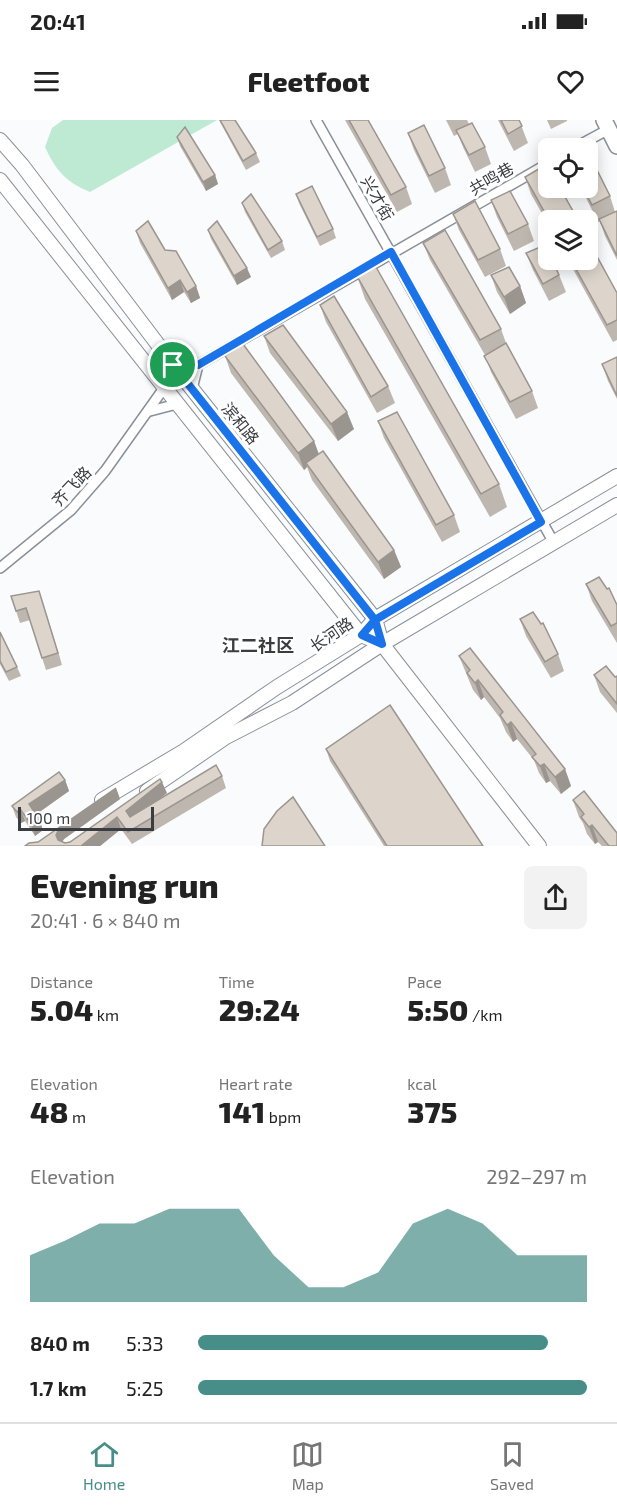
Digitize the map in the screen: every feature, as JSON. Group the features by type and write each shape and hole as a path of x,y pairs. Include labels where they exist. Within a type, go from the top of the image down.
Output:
{"main road":[{"path":"607,124 617,146"},
{"name":"滨和路","path":"0,140 22,165 173,365 375,620 382,644 539,846"},
{"name":"滨和路","path":"0,180 362,635 382,644"},
{"name":"长河路","path":"90,807 184,751 277,687 362,635 375,620 617,476"},
{"path":"131,802 226,737 292,702 382,644 617,505"}],"street":[{"name":"兴才街","path":"316,120 554,543"},
{"path":"588,138 607,124"},
{"name":"共鸣巷","path":"198,365 538,169"},
{"path":"173,365 198,365 192,389"},
{"name":"齐飞路","path":"0,568 71,510 105,471 150,411 164,388"},
{"path":"150,411 177,404"}],"green space":[{"path":"63,120 217,120 90,192 63,175 53,163 45,147 52,128"}],"building":[{"path":"220,120 235,120 256,153 243,161"},
{"path":"349,120 368,120 406,187 391,195"},
{"path":"501,120 519,120 522,126 508,134"},
{"path":"472,123 485,147 469,155 456,130"},
{"path":"424,125 445,168 429,176 408,133"},
{"path":"185,127 215,175 203,182 177,137"},
{"path":"538,169 538,198 566,198 572,210 543,210 525,177"},
{"path":"598,172 610,196 592,205 588,198 598,198"},
{"path":"312,186 333,229 317,237 296,194"},
{"path":"510,191 528,224 508,234 491,200"},
{"path":"251,194 282,241 268,250 242,203"},
{"path":"475,201 500,249 478,260 453,214"},
{"path":"617,211 617,256 599,219"},
{"path":"148,221 165,250 176,251 196,286 187,292 180,280 168,288 136,231"},
{"path":"217,221 247,268 234,276 208,230"},
{"path":"445,230 501,329 480,340 423,243"},
{"path":"538,248 538,270 557,270 559,275 543,284 526,253"},
{"path":"598,258 617,293 617,320 607,325 577,270 598,270"},
{"path":"376,267 499,484 481,494 357,276"},
{"path":"509,267 520,286 504,297 491,275"},
{"path":"334,296 388,386 371,397 320,305"},
{"path":"283,325 347,412 331,424 264,336"},
{"path":"506,343 532,391 510,402 484,356"},
{"path":"243,344 314,441 298,453 225,356"},
{"path":"617,357 617,396 602,364"},
{"path":"397,412 454,515 436,525 378,421"},
{"path":"323,451 394,550 378,562 306,463"},
{"path":"599,577 607,589 609,588 617,605 617,623 611,626 586,584"},
{"path":"39,591 58,653 42,658 26,608 16,611 11,596"},
{"path":"533,612 541,624 543,623 558,654 545,662 520,619"},
{"path":"0,632 17,667 6,672 0,661"},
{"path":"470,648 565,769 555,777 544,764 540,766 532,757 536,754 511,722 507,725 500,715 503,712 478,680 475,683 467,673 470,670 459,656"},
{"path":"606,666 615,677 617,676 617,704 594,675"},
{"path":"390,705 483,846 387,846 326,749"},
{"path":"216,765 222,776 128,832 117,817 81,846 25,846 38,842 116,788 60,827 56,835 58,840 65,843 70,842 160,779 162,782 126,811 130,817"},
{"path":"59,772 65,780 29,804 39,819 31,824 20,809 17,812 12,806"},
{"path":"584,791 617,833 617,846 609,846 592,825 589,827 581,817 584,814 573,800"},
{"path":"293,797 325,846 262,846 264,829 277,811"}],"district":[{"name":"江二社区","path":"258,645"}],"route":[{"path":"173,365 198,365 391,252 541,522 375,620 362,635 382,644 375,620 173,365"}]}
